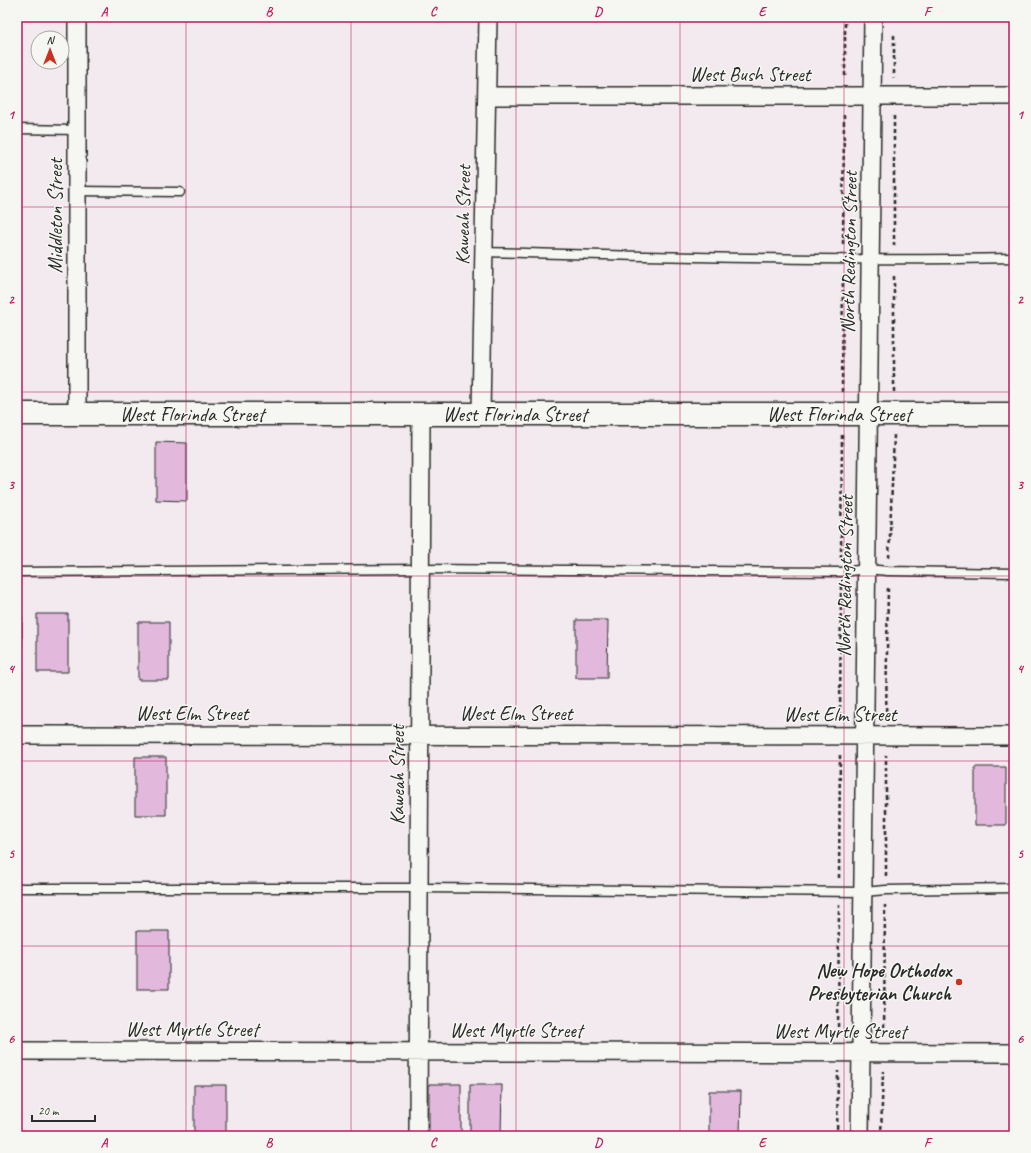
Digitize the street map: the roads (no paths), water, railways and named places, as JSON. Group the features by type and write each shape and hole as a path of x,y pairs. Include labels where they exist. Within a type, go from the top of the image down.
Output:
{"street":[{"name":"Middleton Street","path":"77,17 77,414"},
{"name":"Kaweah Street","path":"482,414 488,17"},
{"name":"North Redington Street","path":"860,1136 873,17"},
{"name":"West Bush Street","path":"487,96 1014,96"},
{"name":"West Florinda Street","path":"17,414 1014,414"},
{"name":"Kaweah Street","path":"418,1136 421,414"},
{"name":"West Elm Street","path":"17,735 1014,736"},
{"name":"West Myrtle Street","path":"17,1051 1014,1053"}],"lane":[{"path":"17,129 77,130"},
{"path":"77,191 180,192"},
{"path":"484,252 835,260 1014,258"},
{"path":"17,572 420,569 841,572 867,569 888,571 1014,573"},
{"path":"17,888 419,888 863,892 886,890 1014,888"}],"place":[{"name":"New Hope Orthodox Presbyterian Church","path":"959,982"}]}
